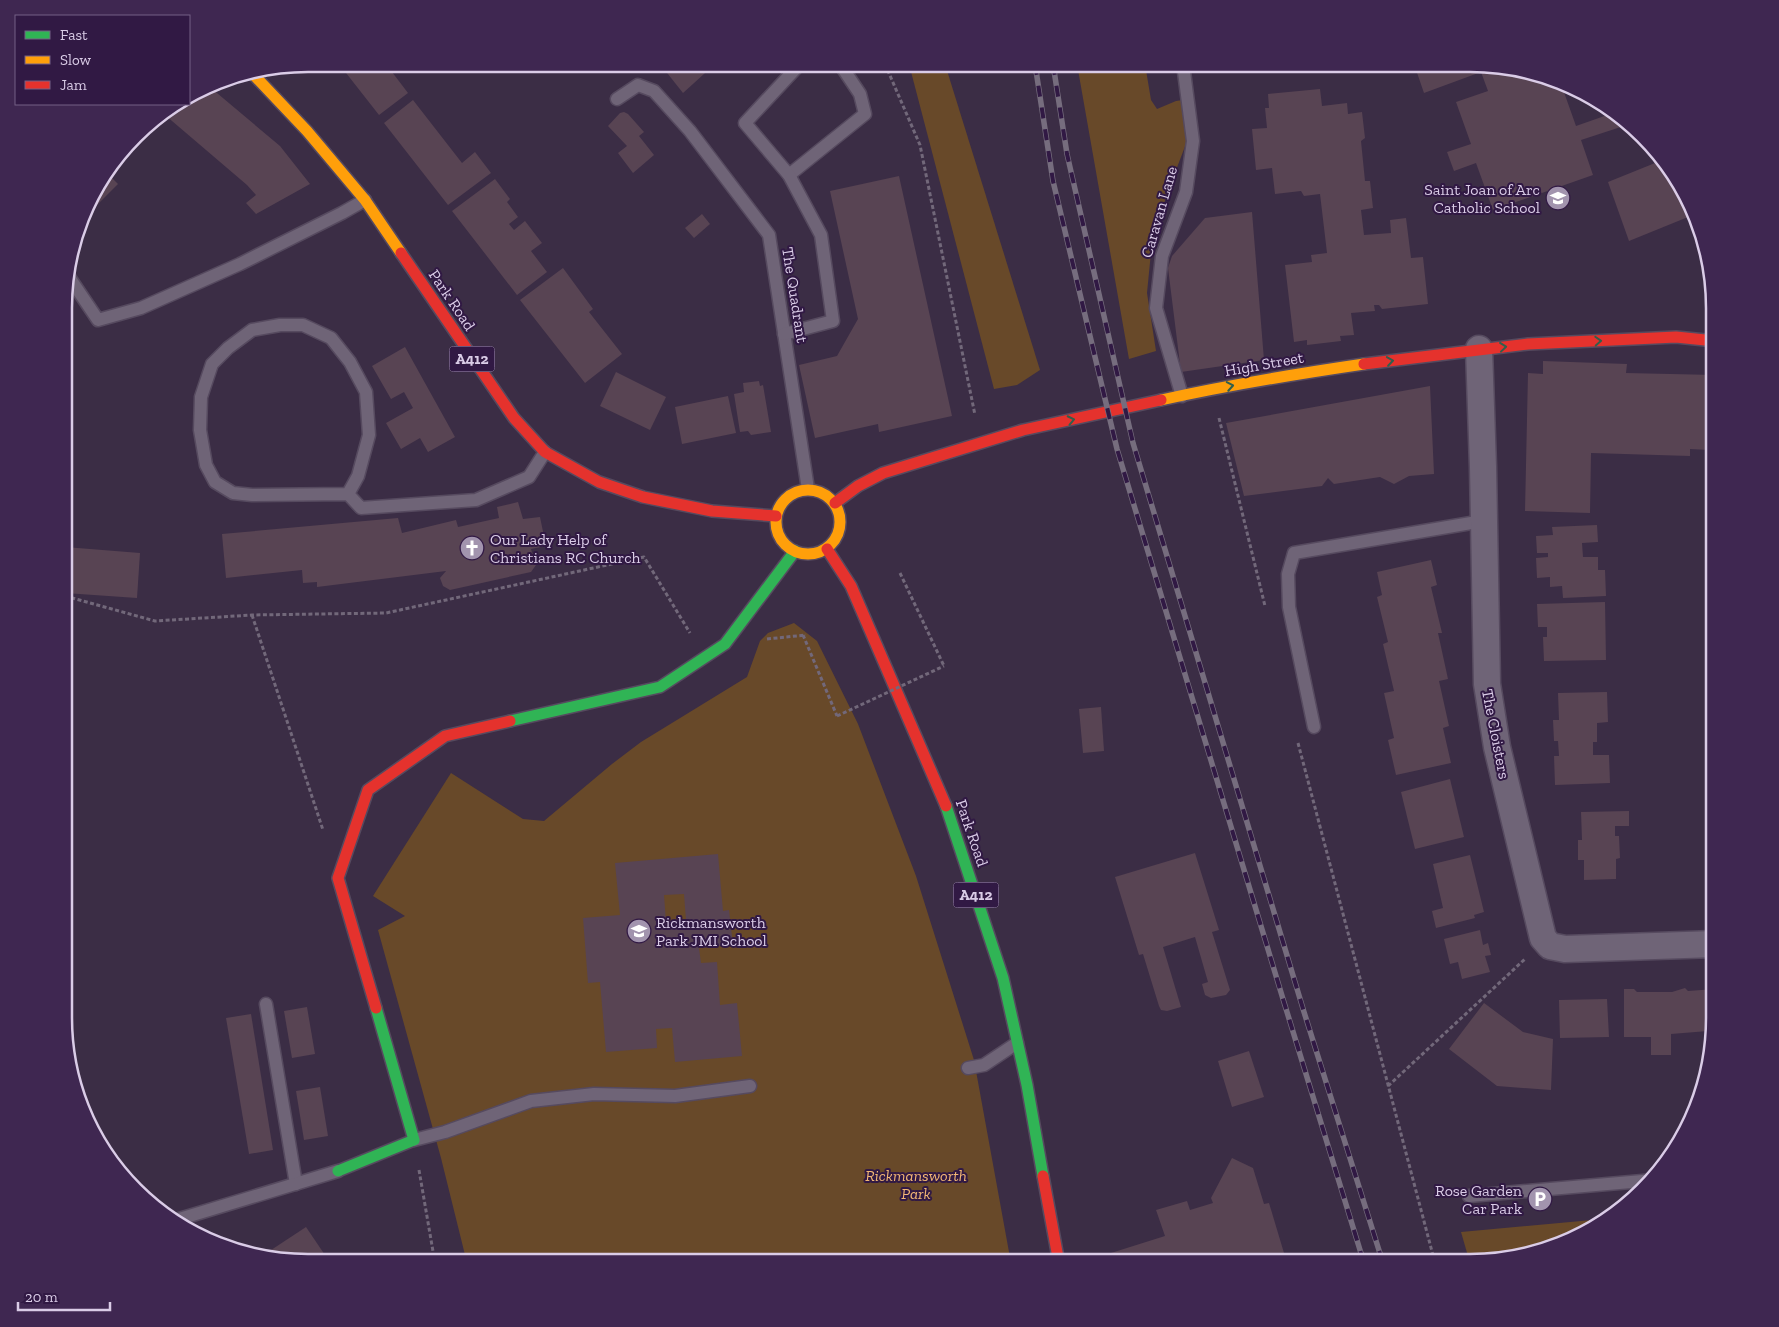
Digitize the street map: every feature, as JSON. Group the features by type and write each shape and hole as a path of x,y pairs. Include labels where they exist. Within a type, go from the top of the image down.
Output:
{"street":[{"name":"Park Road","path":"257,79 307,131 365,200 514,418 545,452 599,482 643,497 712,512 776,516"},
{"name":"High Street","path":"835,503 858,486 883,473 1023,430 1182,396 1315,371 1528,344 1676,337 1706,340"},
{"name":"The Cloisters","path":"1479,349 1483,467 1486,684 1497,748 1544,938"},
{"path":"808,489 828,496 840,512 841,522 834,542 817,553 806,554 786,546 776,527 776,516 780,505 787,497 797,491 808,489"},
{"name":"Park Road","path":"827,548 851,586 950,815 1003,978 1027,1085 1057,1254"},
{"path":"338,1171 414,1140 338,878 368,790 445,736 660,687 725,644 795,551"},
{"path":"1544,938 1550,946 1564,949 1706,944"}],"lane":[{"path":"784,334 833,321 821,235 789,175 745,123 793,72"},
{"path":"789,175 865,114 860,94 845,72"},
{"name":"Caravan Lane","path":"1182,396 1156,308 1162,256 1186,192 1194,141 1183,72"},
{"name":"The Quadrant","path":"617,99 638,84 654,91 690,132 769,235 808,489"},
{"path":"74,285 98,320 141,308 317,226 365,200"},
{"path":"348,494 358,476 369,435 366,392 350,362 331,338 303,325 280,325 252,330 228,348 212,364 201,396 200,430 206,465 215,482 233,493 348,494 361,508 476,500 529,477 545,452"},
{"path":"1314,727 1289,607 1288,574 1294,553 1483,521"},
{"path":"266,1004 296,1184"},
{"path":"968,1068 984,1065 1017,1043"},
{"path":"414,1140 445,1132 531,1101 594,1094 675,1096 750,1086"},
{"path":"183,1218 338,1171"},
{"path":"1469,1196 1641,1181"}],"path":[{"path":"888,72 920,146 979,443"},
{"path":"1218,414 1267,616"},
{"path":"72,598 155,621 252,615 386,613 644,557 699,648 725,644"},
{"path":"806,635 802,634 837,716 944,666 900,573"},
{"path":"252,615 323,831"},
{"path":"1298,740 1433,1254"},
{"path":"1388,1086 1527,957 1544,938"},
{"path":"414,1140 433,1254"}],"green space":[{"path":"911,72 947,72 1040,370 1017,385 994,389"},
{"path":"1078,72 1146,72 1151,100 1157,109 1183,100 1189,136 1168,191 1152,242 1147,293 1156,351 1129,359"},
{"name":"Rickmansworth Park","path":"794,623 817,641 858,724 916,876 974,1060 1009,1254 465,1254 441,1158 378,930 405,916 373,896 451,773 523,819 544,821 641,742 747,677 760,641 768,633"},
{"path":"1593,1220 1561,1237 1546,1242 1516,1250 1486,1254 1467,1254 1461,1232"}],"building":[{"path":"345,72 392,72 408,93 379,115"},
{"path":"666,72 706,72 683,93"},
{"path":"1417,72 1479,73 1424,93"},
{"path":"1481,73 1516,77 1546,85 1564,91 1576,126 1606,115 1621,127 1581,140 1593,175 1493,210 1476,163 1454,171 1447,152 1471,144 1456,102 1488,91"},
{"path":"1320,89 1322,106 1347,103 1348,114 1362,112 1365,138 1361,141 1365,181 1370,181 1373,208 1361,210 1364,235 1391,233 1390,220 1406,218 1411,258 1423,257 1428,304 1382,309 1379,305 1374,305 1375,311 1351,313 1354,335 1340,336 1341,341 1307,345 1307,340 1294,342 1285,265 1312,262 1311,255 1327,253 1320,194 1304,196 1301,191 1275,194 1272,168 1256,170 1252,129 1267,128 1265,108 1269,108 1268,94"},
{"path":"215,91 280,146 310,184 256,214 246,203 256,195 247,185 169,118"},
{"path":"413,100 462,163 475,152 491,173 448,205 384,123"},
{"path":"624,112 644,132 639,136 654,155 633,173 618,153 627,146 608,126 620,113"},
{"path":"1656,163 1675,191 1688,217 1629,241 1608,182"},
{"path":"899,176 952,416 879,432 878,424 815,438 799,365 837,356 858,319 830,191"},
{"path":"112,178 118,184 96,206"},
{"path":"495,179 510,199 507,202 518,217 509,224 514,230 525,221 542,243 531,251 547,272 517,295 452,211"},
{"path":"1252,212 1264,360 1181,372 1168,268 1172,256 1205,218"},
{"path":"702,214 710,224 694,238 685,228"},
{"path":"563,268 593,309 589,312 622,354 585,383 520,300"},
{"path":"405,347 455,437 428,452 420,438 401,449 386,423 413,408 404,392 391,399 372,366"},
{"path":"1543,361 1627,364 1626,373 1706,375 1706,450 1690,449 1690,456 1591,453 1590,513 1525,511 1528,373 1543,374"},
{"path":"616,372 666,397 650,430 600,406"},
{"path":"759,381 760,386 763,385 771,432 751,435 748,431 740,432 734,394 744,392 743,383"},
{"path":"1430,386 1434,474 1409,476 1394,484 1380,477 1334,484 1328,478 1322,486 1244,496 1226,423"},
{"path":"728,396 736,433 682,444 675,407"},
{"path":"518,502 523,519 540,517 546,546 531,549 536,565 531,572 450,590 443,586 440,578 446,571 317,587 317,582 303,583 302,570 226,578 222,534 398,518 402,533 456,520 458,527 499,518 497,507"},
{"path":"1597,525 1598,542 1582,543 1583,557 1598,557 1598,570 1605,570 1606,596 1563,598 1562,586 1550,587 1550,577 1537,578 1536,558 1548,557 1548,553 1537,553 1536,536 1553,535 1552,527"},
{"path":"72,548 140,553 137,598 72,593"},
{"path":"1431,560 1437,585 1431,587 1442,633 1438,633 1448,679 1439,681 1449,726 1443,728 1451,763 1396,775 1388,740 1394,738 1384,693 1394,691 1383,644 1388,642 1377,597 1382,595 1377,572"},
{"path":"1605,602 1606,660 1544,661 1543,637 1547,637 1547,627 1538,627 1537,604"},
{"path":"1607,692 1608,722 1597,723 1597,742 1593,742 1593,755 1609,755 1610,783 1555,785 1554,756 1559,756 1558,741 1554,741 1553,720 1559,720 1558,693"},
{"path":"1101,707 1104,751 1083,753 1079,709"},
{"path":"1450,779 1464,837 1415,849 1401,792"},
{"path":"1629,811 1629,826 1615,826 1615,836 1619,836 1620,858 1616,859 1616,879 1584,880 1584,860 1578,860 1578,840 1582,840 1581,812"},
{"path":"1195,853 1219,930 1212,932 1230,990 1226,995 1211,998 1205,995 1202,984 1208,982 1195,937 1163,947 1181,1007 1167,1011 1161,1010 1143,954 1139,955 1115,877"},
{"path":"718,854 723,911 729,910 733,945 699,948 701,963 717,962 720,1005 737,1003 742,1056 675,1062 672,1028 656,1029 657,1048 606,1052 600,982 588,983 583,918 620,915 615,863","holes":["684,894 686,920 666,922 664,895"]},
{"path":"1470,855 1484,912 1474,915 1475,918 1436,928 1432,911 1443,908 1433,864"},
{"path":"1480,930 1483,945 1488,943 1491,955 1485,956 1490,972 1462,979 1458,962 1450,964 1444,939"},
{"path":"1685,988 1688,991 1706,990 1706,1031 1671,1034 1671,1055 1651,1055 1651,1037 1624,1037 1624,989 1634,989 1637,992 1672,992"},
{"path":"1607,999 1609,1037 1560,1038 1559,1000"},
{"path":"1484,1003 1523,1032 1553,1039 1551,1090 1497,1086 1449,1049"},
{"path":"307,1007 315,1054 292,1058 284,1011"},
{"path":"251,1014 273,1150 249,1154 226,1018"},
{"path":"1249,1051 1264,1097 1232,1107 1218,1061"},
{"path":"320,1087 328,1136 304,1140 296,1091"},
{"path":"1232,1158 1253,1168 1264,1204 1269,1203 1284,1254 1111,1254 1165,1236 1156,1210 1187,1201 1190,1210 1213,1203 1211,1198"},
{"path":"306,1227 324,1254 293,1254 270,1251"}],"railway":[{"path":"1036,72 1053,181 1117,449 1361,1254"},
{"path":"1054,72 1067,154 1133,443 1304,1012 1380,1254"}],"traffic: fast":[{"path":"510,721 660,687 725,644 795,551"},
{"path":"946,806 1003,978 1027,1085 1043,1176"},
{"path":"338,1171 414,1140 376,1008"}],"traffic: slow":[{"path":"257,79 307,131 365,200 401,253"},
{"path":"1161,400 1211,389 1364,364"},
{"path":"802,490 814,490 831,499 838,510 840,522 838,534 831,545 814,554 802,554 790,549 781,540 776,528 776,516 781,504 790,495 802,490"}],"traffic: jam":[{"path":"401,253 514,418 545,452 599,482 643,497 712,511 776,516"},
{"path":"1364,364 1528,344 1676,337 1706,340"},
{"path":"835,503 858,486 883,473 1023,430 1161,400"},
{"path":"827,549 851,586 946,806"},
{"path":"376,1008 338,878 368,790 445,736 510,721"},
{"path":"1043,1176 1057,1254"}],"place":[{"name":"Saint Joan of Arc Catholic School","path":"1558,198"},
{"name":"Our Lady Help of Christians RC Church","path":"472,548"},
{"name":"Rickmansworth Park JMI School","path":"639,931"},
{"name":"Rose Garden Car Park","path":"1540,1199"}]}
